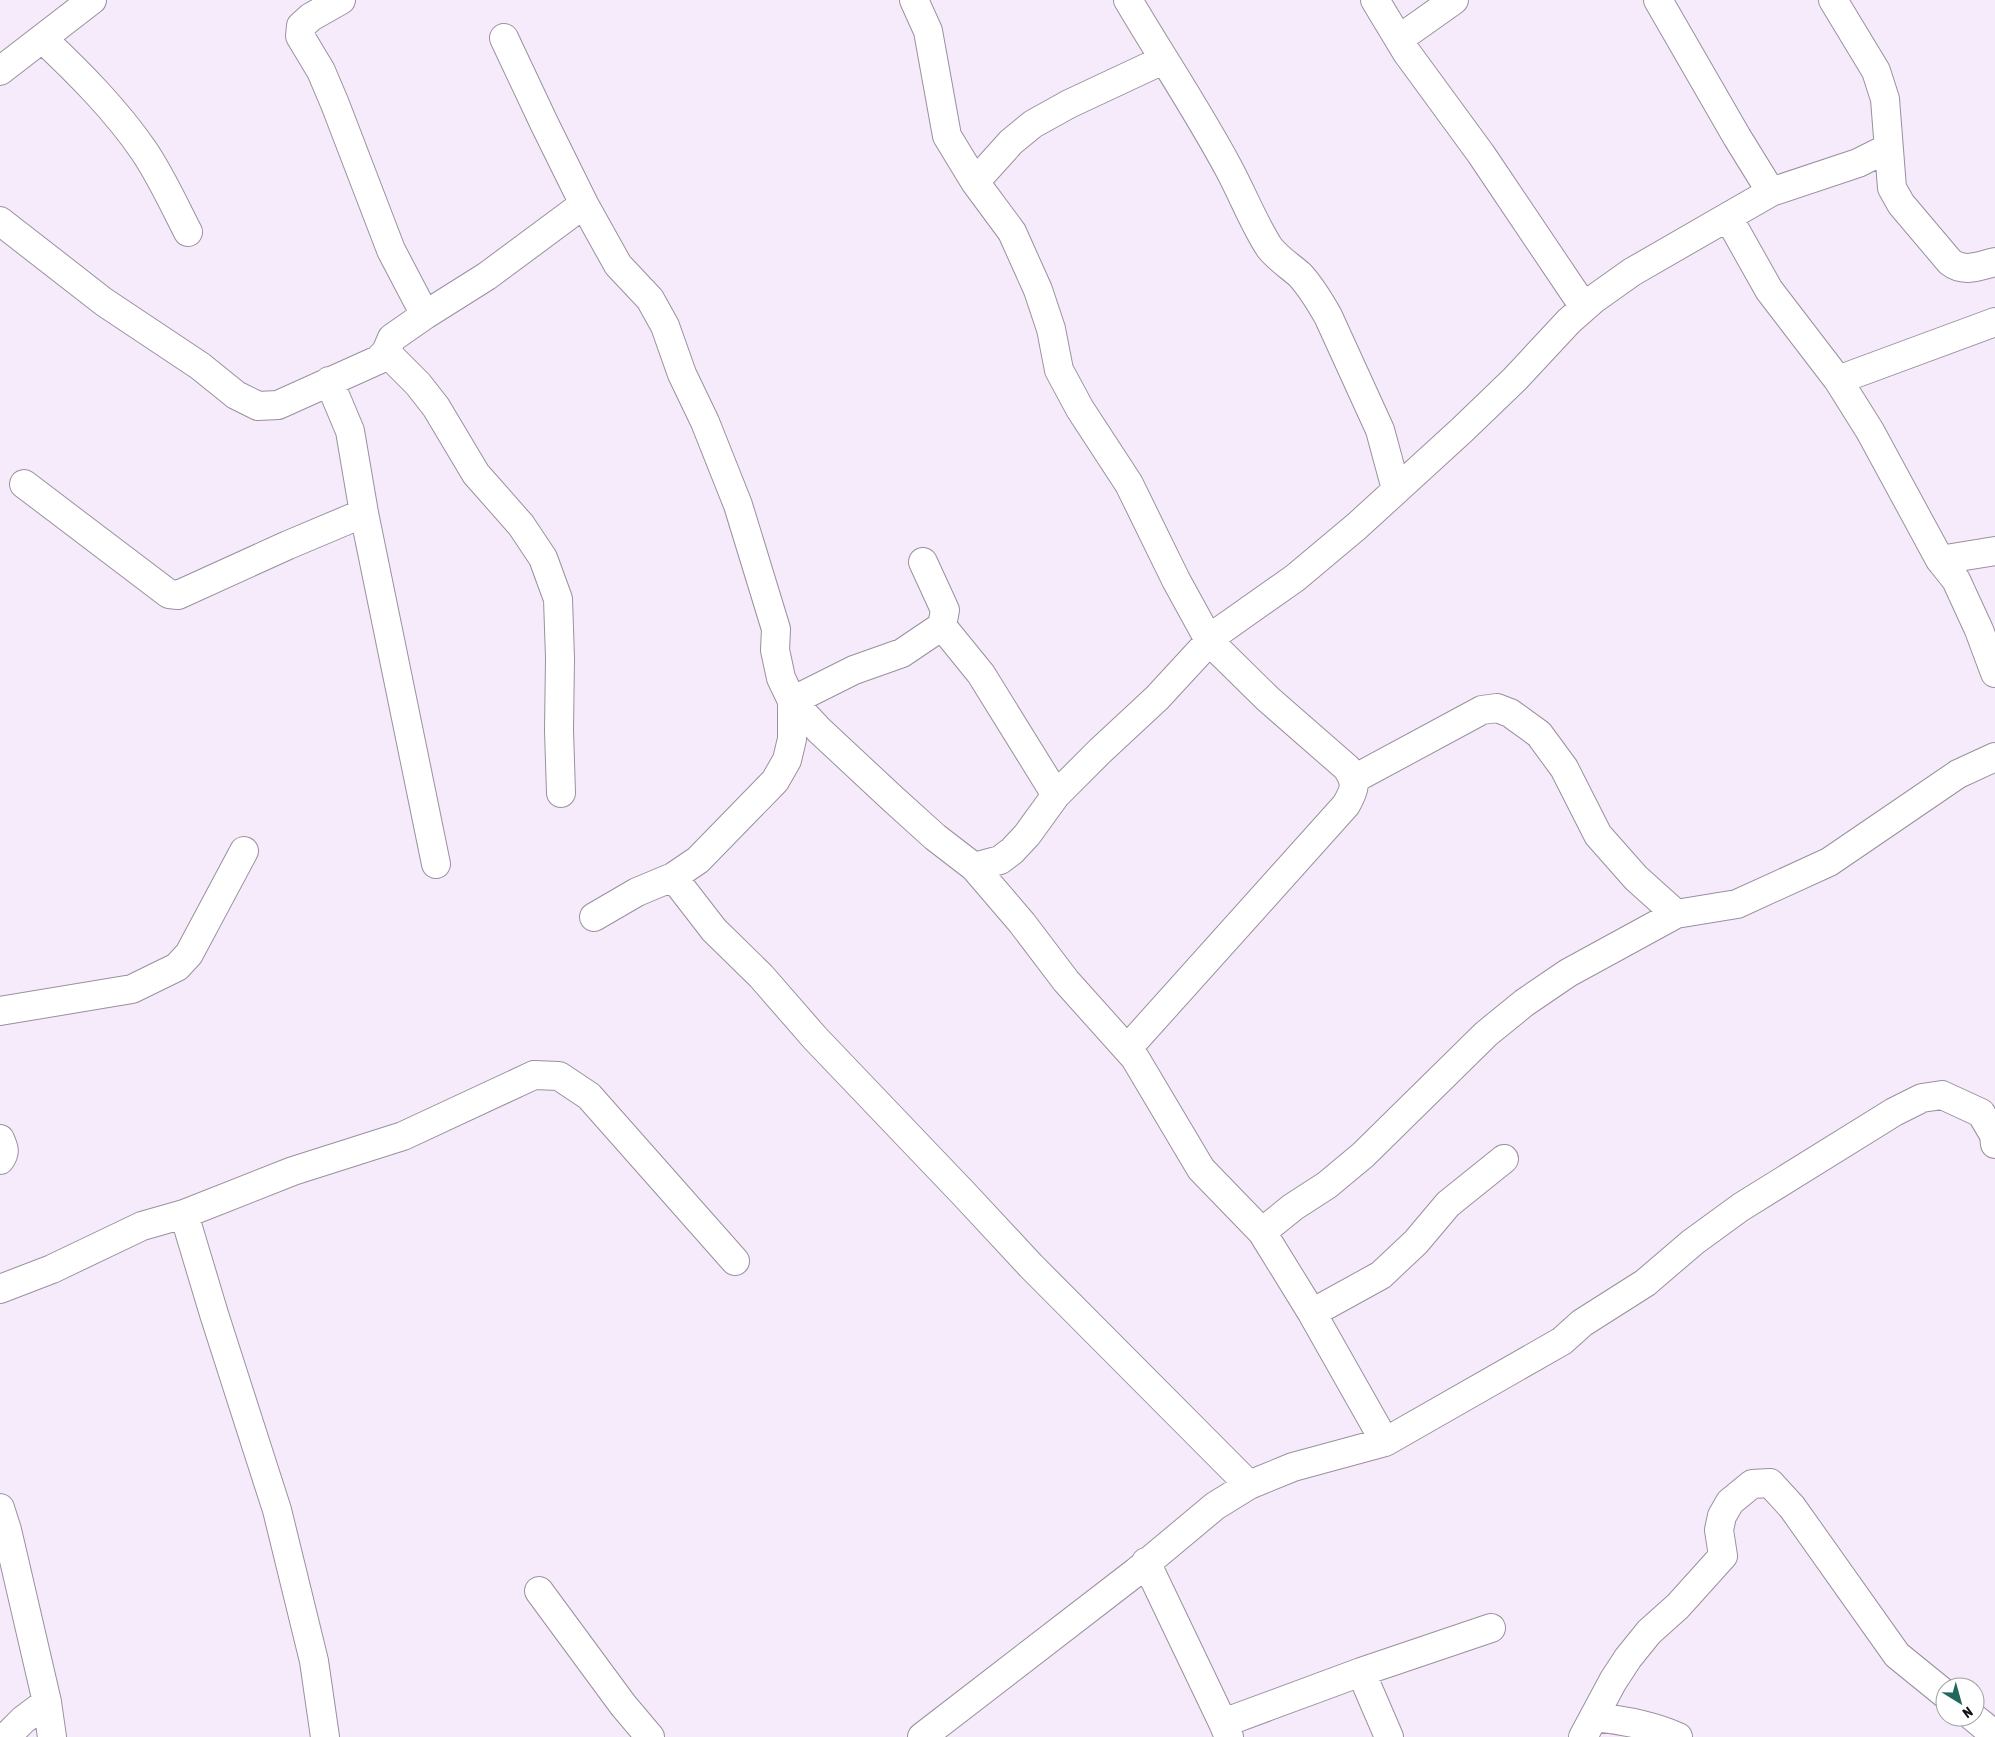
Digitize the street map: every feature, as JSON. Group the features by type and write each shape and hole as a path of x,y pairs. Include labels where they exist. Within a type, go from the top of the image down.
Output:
{"street":[{"path":"0,71 92,0"},
{"path":"341,0 311,17 300,26 300,36 321,71 353,147 366,189 391,250 425,315"},
{"path":"914,0 928,31 947,136 975,182 1012,232 1038,290 1050,329 1059,370 1080,409 1129,484 1176,580 1210,642 1268,698 1347,768 1354,779 1354,791 1346,805 1127,1049"},
{"path":"1128,0 1163,60 1184,90 1229,169 1251,216 1271,249 1300,276 1328,316 1380,430 1396,490"},
{"path":"1375,0 1398,39 1481,154 1584,307"},
{"path":"1398,39 1454,0"},
{"path":"1658,0 1737,138 1771,192"},
{"path":"1833,0 1876,71 1885,100 1892,188 1901,204 1957,268 1968,269 1995,262"},
{"path":"504,38 584,204 618,265 650,299 661,319 682,374 705,422 738,505 776,629 775,650 781,678 792,701 819,730 893,799 974,867 1022,923 1066,981 1127,1049 1140,1066 1201,1168 1262,1232 1312,1314 1385,1442"},
{"path":"43,39 68,62 144,150 188,232"},
{"path":"975,182 1011,142 1033,124 1068,104 1163,60"},
{"path":"974,867 1000,860 1012,851 1027,835 1056,795 1157,698 1217,634 1264,602 1318,560 1462,430 1584,307 1632,272 1771,192 1858,163 1888,148"},
{"path":"0,221 104,302 200,366 236,395 258,406 278,404 378,360 386,352 392,338 487,276 584,204"},
{"path":"1728,216 1769,290 1838,380 1870,431 1940,560 1956,580 1979,630 1995,673"},
{"path":"1838,380 1995,322"},
{"path":"386,352 418,384 436,407 476,474 521,525 543,558 558,599 561,794"},
{"path":"329,381 350,431 364,513 436,864"},
{"path":"24,484 170,594 178,595 364,513"},
{"path":"1940,560 1995,551"},
{"path":"792,701 854,670 902,653 942,626 945,610 923,562"},
{"path":"942,626 982,674 1056,795"},
{"path":"594,918 637,892 673,878 698,860 776,781 787,760 792,739 792,701"},
{"path":"1354,779 1482,710 1497,708 1510,713 1539,734 1564,768 1598,835 1636,878 1676,914"},
{"path":"1262,1232 1363,1155 1486,1034 1524,1003 1568,973 1676,914 1737,904 1829,862 1958,774 1995,757"},
{"path":"0,1011 132,989 177,967 189,954 244,851"},
{"path":"673,878 714,930 761,976 815,1038 1031,1266 1249,1485"},
{"path":"0,1289 52,1269 142,1226 184,1214 293,1171 403,1136 534,1075 559,1076 589,1096 735,1262"},
{"path":"922,1737 1215,1506 1249,1485 1293,1467 1385,1442 1562,1341 1582,1323 1645,1282 1693,1242 1741,1207 1894,1112 1922,1098 1942,1095 1981,1112 1994,1135 1995,1144"},
{"path":"0,1139 5,1149 4,1156 0,1160"},
{"path":"1312,1314 1381,1275 1416,1242 1448,1204 1504,1159"},
{"path":"184,1214 277,1510 314,1661 325,1737"},
{"path":"1588,1727 1613,1681 1649,1632 1678,1606 1723,1556 1719,1530 1722,1516 1730,1502 1752,1484 1770,1483 1792,1507 1897,1655 1935,1686"},
{"path":"2,1523 47,1702 52,1737"},
{"path":"1146,1562 1226,1730 1361,1672 1491,1628"},
{"path":"539,1591 623,1706 650,1737"},
{"path":"1361,1672 1389,1737"},
{"path":"6,1737 23,1720 47,1702"},
{"path":"1588,1727 1626,1720 1662,1730 1678,1737"},
{"path":"1985,1726 1995,1735"}]}
